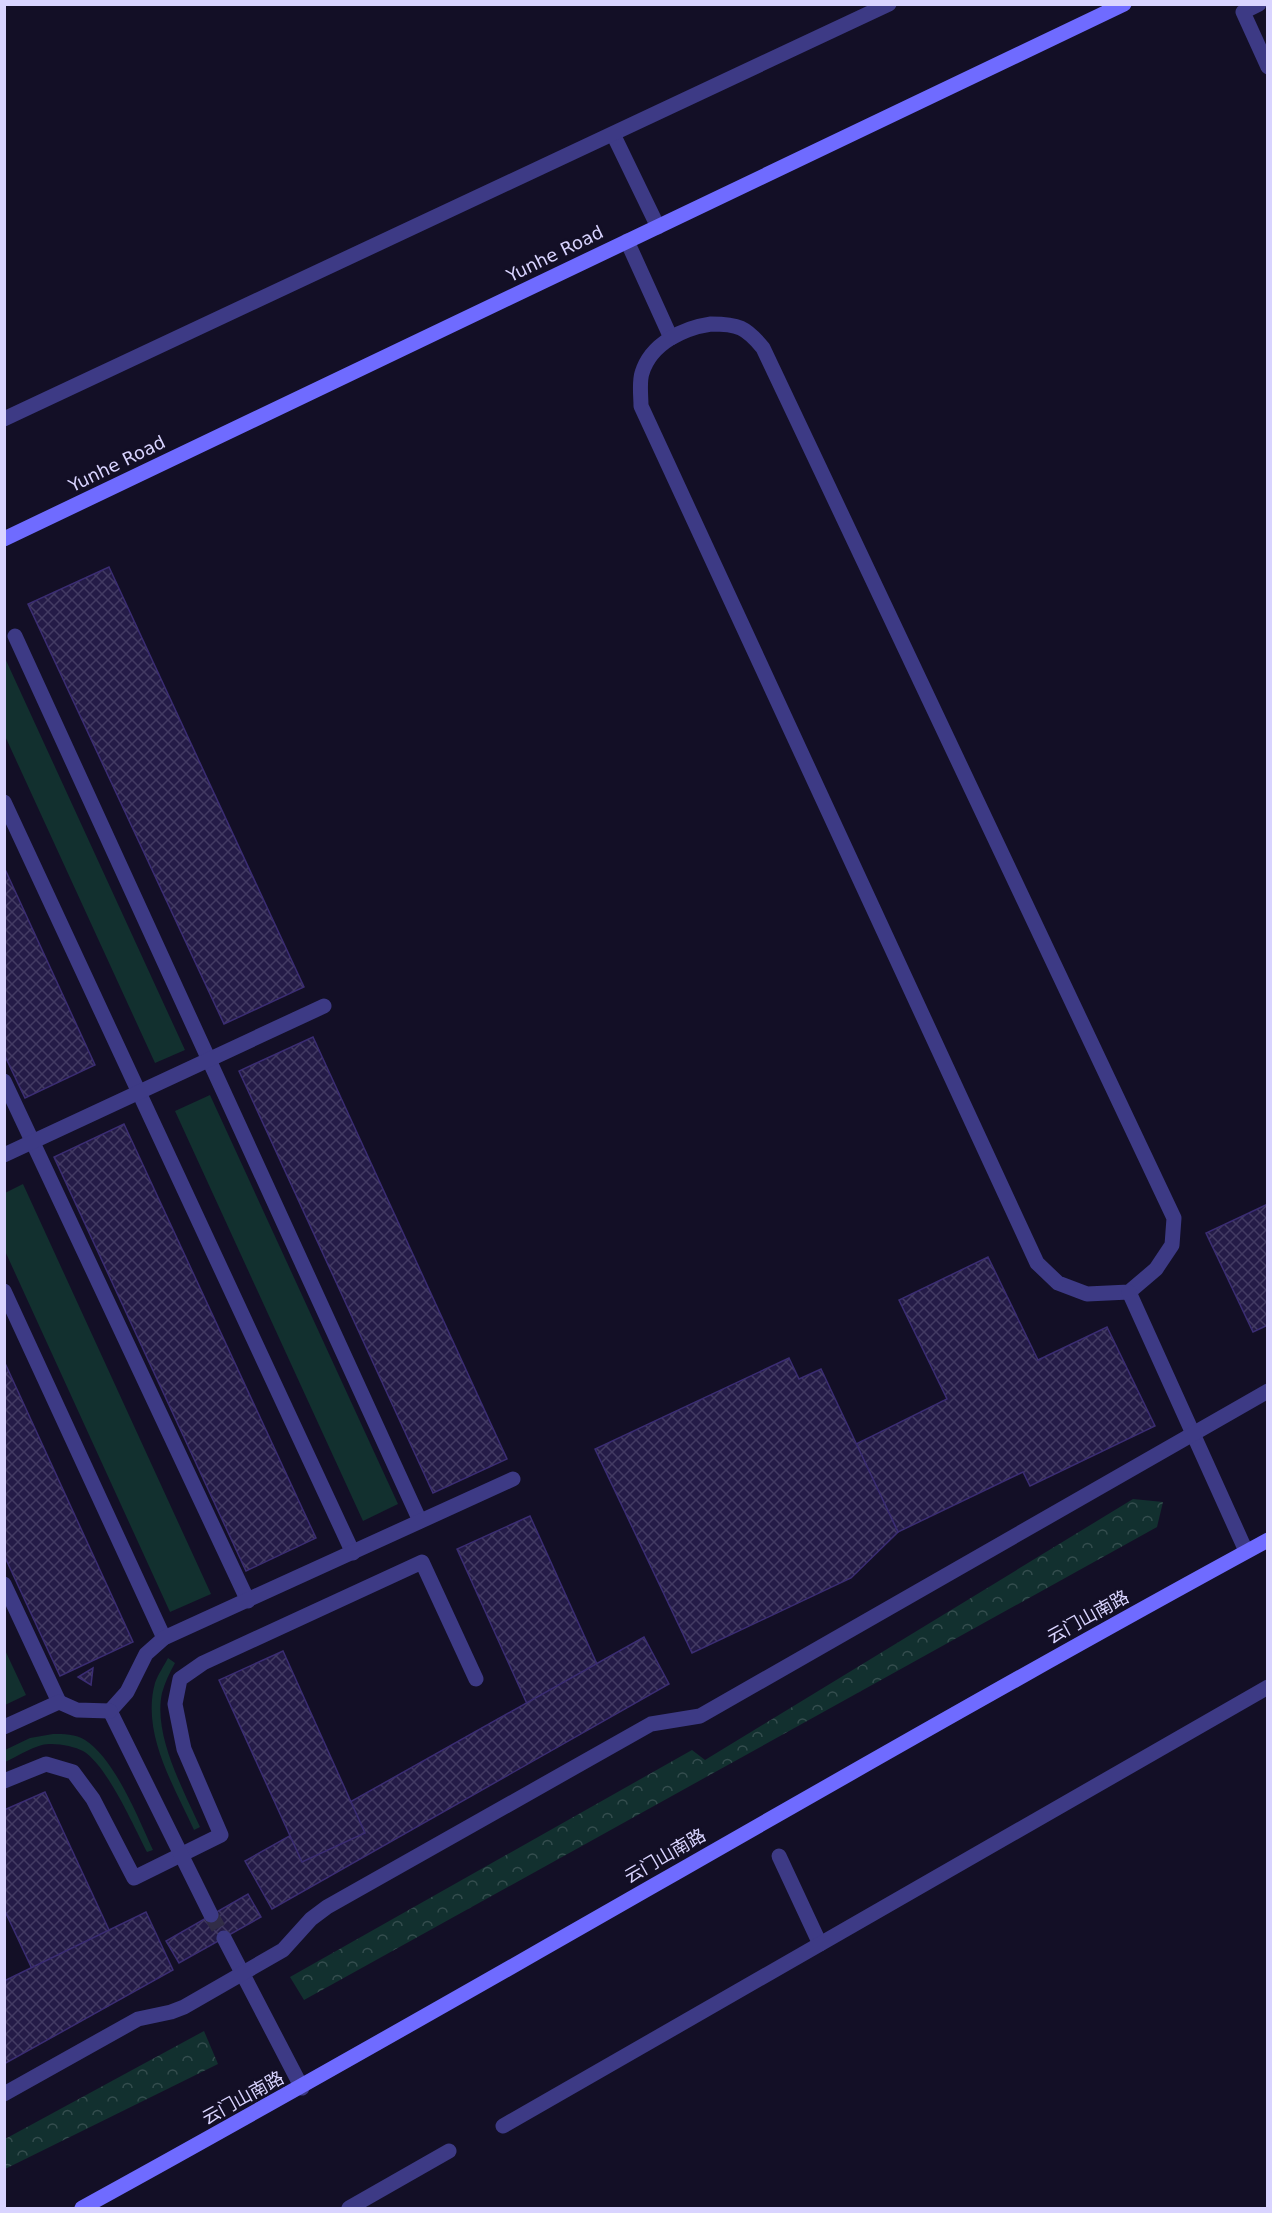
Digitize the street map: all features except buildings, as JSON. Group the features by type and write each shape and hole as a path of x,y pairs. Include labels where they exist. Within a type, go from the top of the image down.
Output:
{"main road":[{"name":"Yunhe Road","path":"4,539 1124,4"},
{"name":"云门山南路","path":"82,2208 302,2088 858,1768 1268,1539"}],"street":[{"path":"4,420 889,4"},
{"path":"1259,4 1243,12 1268,67"},
{"path":"613,134 658,226"},
{"path":"627,241 671,339"},
{"path":"734,324 752,333 764,348 1174,1218 1172,1245 1156,1269 1129,1293 1087,1294 1058,1283 1037,1263 641,406 642,374 653,352 692,327 734,324"},
{"path":"15,636 420,1521"},
{"path":"4,802 353,1553"},
{"path":"4,1155 324,1006"},
{"path":"4,1081 248,1600"},
{"path":"4,1291 164,1638"},
{"path":"1129,1293 1246,1551"},
{"path":"4,2094 138,2019 184,2007 283,1950 311,1918 357,1890 651,1724 700,1716 1268,1391"},
{"path":"4,1584 59,1702 77,1710 110,1711 127,1692 146,1654 164,1638 513,1479"},
{"path":"4,1781 46,1764 73,1772 93,1799 135,1878 221,1835 184,1749 175,1704 180,1679 203,1663 422,1562 476,1679"},
{"path":"503,2126 1268,1687"},
{"path":"4,1727 59,1702"},
{"path":"110,1711 211,1915"},
{"path":"779,1856 820,1944"},
{"path":"224,1938 302,2088"},
{"path":"349,2208 449,2151"}],"green space":[{"path":"4,656 185,1050 155,1063 5,736"},
{"path":"210,1095 398,1504 363,1521 175,1111"},
{"path":"23,1184 211,1594 170,1612 5,1251 5,1193"},
{"path":"1133,1499 1163,1502 1157,1527 304,2000 290,1977 692,1750 705,1760"},
{"path":"4,1648 26,1695 5,1705 4,1705"},
{"path":"168,1658 175,1663 162,1693 160,1709 162,1726 171,1762 200,1827 194,1830 162,1759 152,1721 155,1683"},
{"path":"53,1734 81,1738 96,1749 125,1790 153,1850 147,1852 110,1783 92,1758 83,1751 63,1745 47,1744 33,1748 5,1762 5,1750 30,1738"},
{"path":"204,2031 218,2064 5,2169 5,2139"}],"tunnel":[{"path":"211,1915 224,1938"}]}
